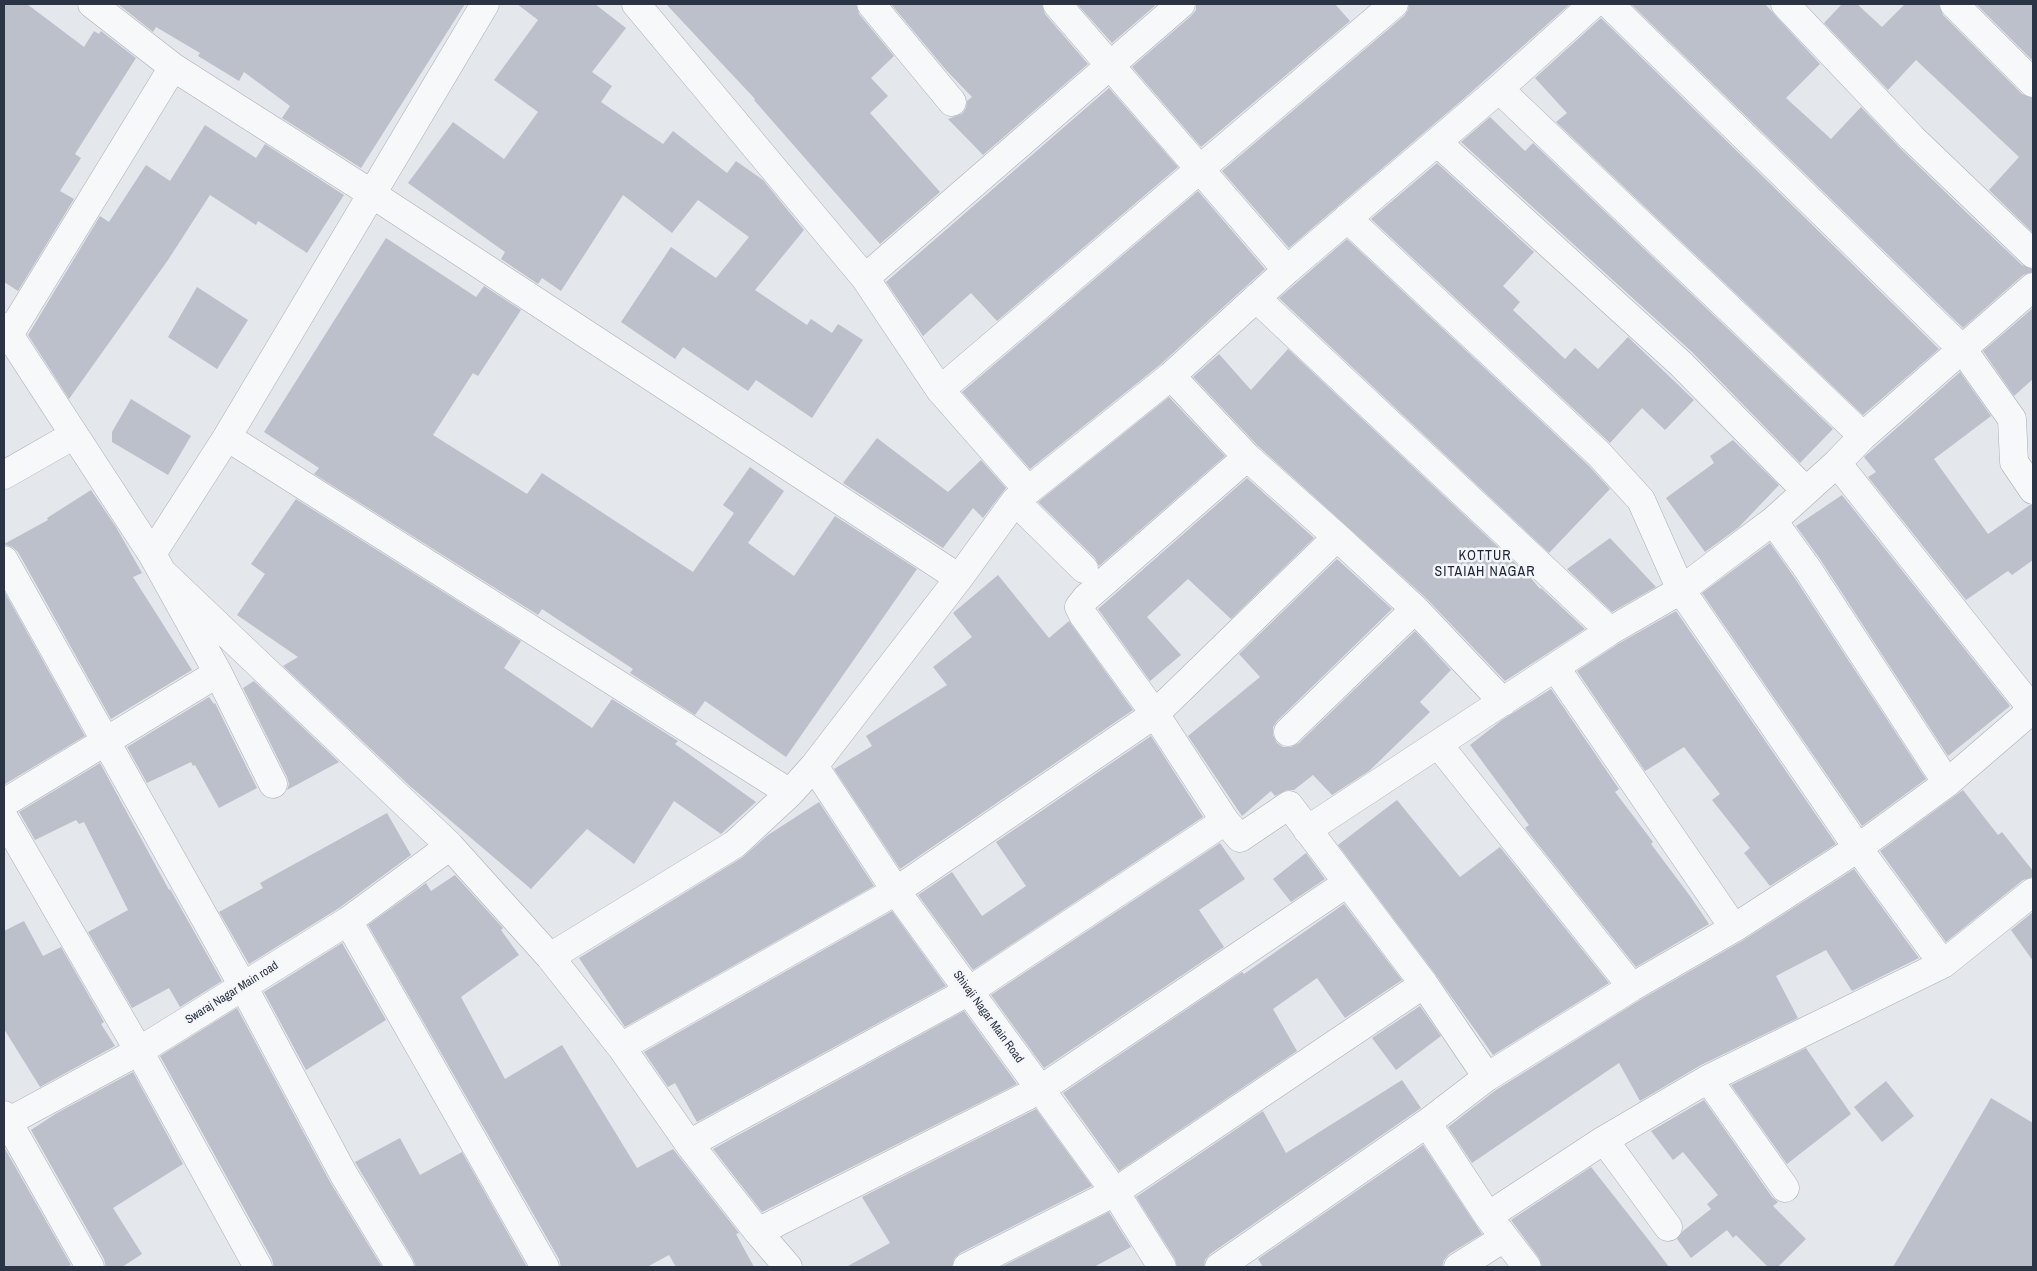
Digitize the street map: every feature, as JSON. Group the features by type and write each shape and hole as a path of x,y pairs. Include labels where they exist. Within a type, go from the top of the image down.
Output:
{"street":[{"path":"92,4 173,67 372,194 959,578"},
{"path":"157,563 227,437 484,4"},
{"path":"636,4 865,278 940,390 1021,496 1084,569"},
{"path":"871,4 952,102"},
{"path":"1057,4 1202,169 1287,270"},
{"path":"865,278 1181,4"},
{"path":"940,390 1394,4"},
{"path":"550,957 735,844 790,793 814,766 1021,496 1171,376 1287,270 1499,89 1593,4"},
{"path":"1609,4 1963,350 2012,419 2014,462 2033,490"},
{"path":"1785,4 1912,138 2033,254"},
{"path":"1954,4 2033,83"},
{"path":"173,67 6,331 157,563 217,672 273,784"},
{"path":"1499,89 1863,436"},
{"path":"1437,142 1681,364 1806,491"},
{"path":"1347,218 1599,454 1641,500 1681,590 1858,848 1943,964"},
{"path":"1307,830 1610,631 1681,590 1773,521 1863,436 2033,287"},
{"path":"1256,298 1610,631"},
{"path":"1171,376 1247,457 1415,609 1503,702"},
{"path":"4,475 74,435"},
{"path":"227,437 790,793"},
{"path":"1247,457 1086,598 1079,607 1083,616 1155,714 1225,821 1240,838 1289,804 1424,984 1487,1077"},
{"path":"1219,1267 1427,1123 1487,1077 1632,987 1734,928 1858,848 1946,783 2033,710 1837,462"},
{"path":"1773,521 1807,568 1946,783"},
{"path":"621,1047 896,891 1155,714 1337,537"},
{"path":"4,560 243,986 344,1175 400,1267"},
{"path":"157,563 450,846 550,957 621,1047 689,1144 788,1267"},
{"path":"1288,732 1415,609"},
{"path":"1555,667 1734,928"},
{"path":"4,803 214,676 217,672"},
{"path":"1438,744 1632,987"},
{"name":"Shivaji Nagar Main Road","path":"814,766 896,891 1115,1192 1162,1267"},
{"path":"4,818 258,1267"},
{"path":"689,1144 969,991 1225,821"},
{"name":"Swaraj Nagar Main road","path":"5,1120 138,1052 348,921 450,846"},
{"path":"758,1232 1041,1089 1347,883"},
{"path":"1488,1216 1604,1140 1708,1080 1943,964 2033,892"},
{"path":"348,921 545,1267"},
{"path":"967,1267 1115,1192 1424,984"},
{"path":"1708,1080 1785,1188"},
{"path":"5,1120 90,1267"},
{"path":"1427,1123 1488,1216 1527,1267"},
{"path":"1604,1140 1668,1227"},
{"path":"1458,1267 1504,1238"}],"building":[{"path":"4,4 27,4 84,47 94,31 99,34 101,31 136,58 75,154 81,158 60,191 74,199 18,291 4,282"},
{"path":"118,4 465,4 361,168 282,118 290,106 244,72 239,81 198,56 200,53 156,27 153,32"},
{"path":"517,4 595,4 626,28 592,72 612,86 601,102 663,144 673,131 727,173 736,161 763,180 804,230 755,290 807,325 811,319 832,333 838,324 863,340 812,418 756,380 748,391 683,347 675,359 621,322 671,247 716,278 749,237 698,200 672,233 623,195 561,291 542,278 538,284 501,259 505,252 408,183 453,122 504,159 538,112 494,80 538,20"},
{"path":"666,4 856,4 859,14 894,56 871,78 888,96 870,113 940,192 880,244 755,99"},
{"path":"891,4 1042,4 1045,14 1088,64 983,155 948,119 962,114 966,108 967,101 972,97 946,70"},
{"path":"1077,4 1157,4 1112,43"},
{"path":"1196,4 1335,4 1350,21 1201,147 1132,67 1191,16 1196,10"},
{"path":"1409,4 1570,4 1468,95 1289,248 1222,171 1404,16"},
{"path":"1631,4 1765,4 1820,64 1786,98 1831,139 1861,107 1967,213 2022,265 2033,269 2033,272 2023,275 1963,328"},
{"path":"1842,4 1857,4 1882,27 1905,4 1939,4 1943,15 2022,94 2033,98 2033,233 1989,190 2019,157 1916,60 1888,90 1824,23"},
{"path":"1976,4 2033,4 2033,61"},
{"path":"1601,18 1939,349 1863,415 1556,122 1567,113 1535,78"},
{"path":"1109,88 1178,167 997,321 971,293 923,336 886,282"},
{"path":"1490,117 1525,151 1533,143 1833,429 1800,463 1692,352 1461,142"},
{"path":"205,125 256,158 265,144 344,195 307,253 258,221 256,225 210,195 168,260 69,399 28,335 100,216 109,222 146,165 170,181"},
{"path":"1437,163 1534,252 1503,286 1520,302 1513,310 1565,359 1575,348 1598,369 1628,337 1694,400 1665,430 1642,408 1610,443 1371,219"},
{"path":"1198,191 1265,269 1161,364 1030,469 962,392"},
{"path":"386,238 476,297 484,286 521,310 478,376 473,373 433,435 527,494 542,473 693,572 734,513 723,505 750,467 784,491 748,543 794,576 835,516 917,569 786,757 705,701 695,715 630,673 633,669 542,609 538,615 314,474 319,468 264,432"},
{"path":"1347,239 1588,465 1610,489 1549,553 1279,298"},
{"path":"197,287 248,320 217,369 168,337"},
{"path":"2033,308 2033,379 2014,396 1983,351"},
{"path":"1288,349 1530,577 1540,589 1585,629 1505,681 1426,598 1258,446 1193,377 1219,354 1251,390"},
{"path":"1960,372 1991,416 1934,459 1988,534 2030,505 2033,505 2033,560 2012,575 2008,571 1966,600 1868,477 1876,472 1864,457"},
{"path":"1169,397 1225,456 1099,566 1095,558 1038,502"},
{"path":"131,399 191,436 168,475 112,442 112,432"},
{"path":"877,438 948,492 981,460 1006,488 983,518 973,508 943,548 843,483"},
{"path":"1733,440 1779,485 1739,527 1705,552 1666,498 1714,463 1710,456"},
{"path":"1247,478 1314,538 1231,619 1188,579 1147,617 1181,655 1150,681 1098,609"},
{"path":"91,490 116,527 142,573 133,577 192,670 111,719 18,552 4,544 48,520 47,518"},
{"path":"1842,495 2010,706 1948,756 1820,559 1796,526"},
{"path":"296,499 521,641 504,668 592,728 612,699 678,741 675,744 756,802 721,834 674,801 634,864 587,829 531,889 411,787 283,666 298,657 237,615 265,574 251,564"},
{"path":"1610,538 1656,587 1612,612 1567,569"},
{"path":"1770,543 1926,779 1862,826 1702,593"},
{"path":"1337,559 1392,609 1277,721 1273,727 1273,735 1277,743 1283,747 1291,747 1299,743 1415,631 1451,670 1420,702 1430,712 1369,771 1332,795 1313,775 1294,790 1287,790 1275,796 1271,791 1242,816 1188,736 1260,677 1239,654"},
{"path":"998,575 1049,638 1069,621 1133,710 900,869 834,769 872,746 866,736 947,685 933,667 972,637 953,613"},
{"path":"4,591 85,736 5,784 4,782"},
{"path":"1676,611 1836,844 1770,886 1744,853 1750,848 1712,800 1720,794 1684,747 1645,771 1577,671 1618,644"},
{"path":"254,681 339,762 287,790 289,784 287,777 243,688"},
{"path":"1551,689 1619,789 1615,792 1653,842 1651,844 1709,924 1636,967 1525,828 1529,825 1470,745 1502,720"},
{"path":"209,697 215,703 257,788 219,808 195,765 193,766 191,762 147,783 127,747"},
{"path":"1151,736 1203,817 973,970 918,895 952,872 982,916 1026,886 996,842"},
{"path":"100,763 169,890 222,981 180,1007 169,988 132,1008 88,932 128,910 84,822 79,824 76,820 35,840 19,812"},
{"path":"1963,790 1998,835 2002,832 2033,871 2033,877 2023,880 1946,942 1880,851"},
{"path":"1397,800 1460,877 1500,847 1609,983 1493,1055 1436,975 1338,845"},
{"path":"819,802 874,886 625,1027 579,958 743,857 768,835"},
{"path":"387,813 411,855 339,908 249,964 219,912 263,888 260,883"},
{"path":"1220,843 1245,879 1199,910 1224,947 1044,1068 991,995"},
{"path":"1306,853 1325,879 1291,902 1273,879"},
{"path":"1854,869 1919,958 1852,991 1826,950 1776,976 1798,1018 1701,1065 1640,1101 1619,1063 1472,1163 1448,1127 1496,1090 1640,1000 1742,941"},
{"path":"455,875 503,928 501,930 519,955 461,997 505,1079 562,1045 637,1168 673,1149 739,1233 736,1234 754,1267 676,1267 669,1255 647,1267 561,1267 559,1259 368,925 426,883 431,891"},
{"path":"1344,904 1402,980 1345,1018 1317,978 1273,1009 1297,1051 1119,1171 1063,1093 1242,972 1244,974"},
{"path":"892,911 946,986 697,1122 675,1083 668,1087 644,1052"},
{"path":"2033,912 2033,961 2011,930"},
{"path":"24,921 43,956 61,947 104,1022 101,1024 115,1046 40,1087 4,1029 4,931"},
{"path":"342,943 386,1020 306,1070 264,992"},
{"path":"1420,1006 1441,1036 1396,1070 1372,1038"},
{"path":"237,1008 330,1182 382,1267 274,1267 272,1259 160,1056"},
{"path":"964,1011 1017,1084 762,1212 713,1149"},
{"path":"1806,1048 1851,1114 1787,1164 1731,1085"},
{"path":"133,1072 183,1164 113,1208 142,1254 122,1267 106,1267 104,1259 31,1130 57,1113"},
{"path":"1402,1080 1421,1108 1210,1254 1205,1260 1204,1266 1177,1267 1175,1259 1136,1197 1263,1111 1286,1153"},
{"path":"1886,1081 1914,1116 1882,1142 1854,1107"},
{"path":"1991,1098 2033,1123 2033,1267 1893,1267"},
{"path":"1704,1100 1772,1197 1778,1202 1773,1206 1806,1239 1778,1267 1768,1267 1736,1235 1733,1238 1727,1230 1691,1258 1677,1239 1683,1231 1711,1209 1707,1204 1718,1195 1683,1152 1673,1160 1651,1131"},
{"path":"1036,1109 1092,1186 960,1253 954,1259 952,1267 846,1267 890,1243 862,1197"},
{"path":"400,1138 420,1175 462,1152 527,1267 416,1267 355,1162"},
{"path":"1423,1145 1482,1234 1449,1254 1444,1260 1442,1267 1263,1267 1258,1259"},
{"path":"4,1147 71,1265 66,1267 4,1267"},
{"path":"1591,1167 1669,1267 1542,1267 1539,1258 1511,1220"},
{"path":"1109,1212 1131,1247 1094,1267 1001,1267"}],"district":[{"name":"KOTTUR SITAIAH NAGAR","path":"1485,564"}]}
